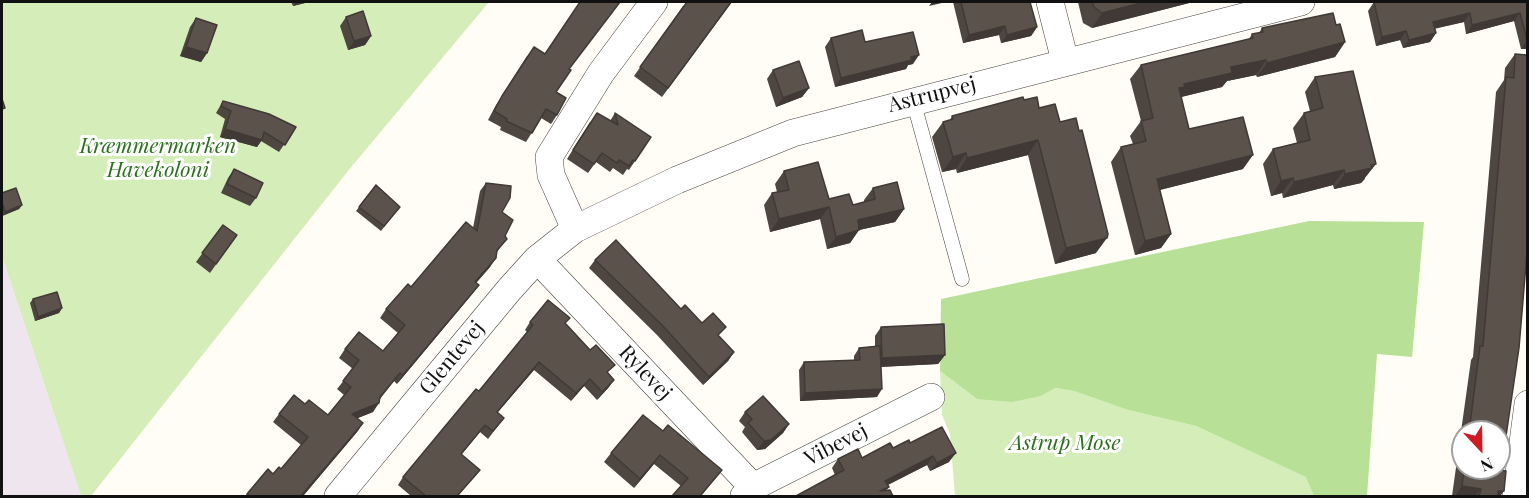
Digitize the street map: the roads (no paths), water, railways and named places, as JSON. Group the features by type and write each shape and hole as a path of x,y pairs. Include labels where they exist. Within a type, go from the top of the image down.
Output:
{"street":[{"path":"575,229 551,175 549,157 600,72 654,2"},
{"path":"1050,2 1065,61"},
{"name":"Astrupvej","path":"575,229 676,180 793,132 1273,5 1301,2"},
{"name":"Glentevej","path":"338,496 537,259 575,229"},
{"name":"Rylevej","path":"537,259 749,492"},
{"name":"Vibevej","path":"749,492 931,398"},
{"path":"1516,496 1527,404"}],"lane":[{"path":"913,100 962,279"}],"park label":[{"name":"Kræmmermarken Havekoloni","path":"158,158"},
{"name":"Astrup Mose","path":"1065,443"}]}
